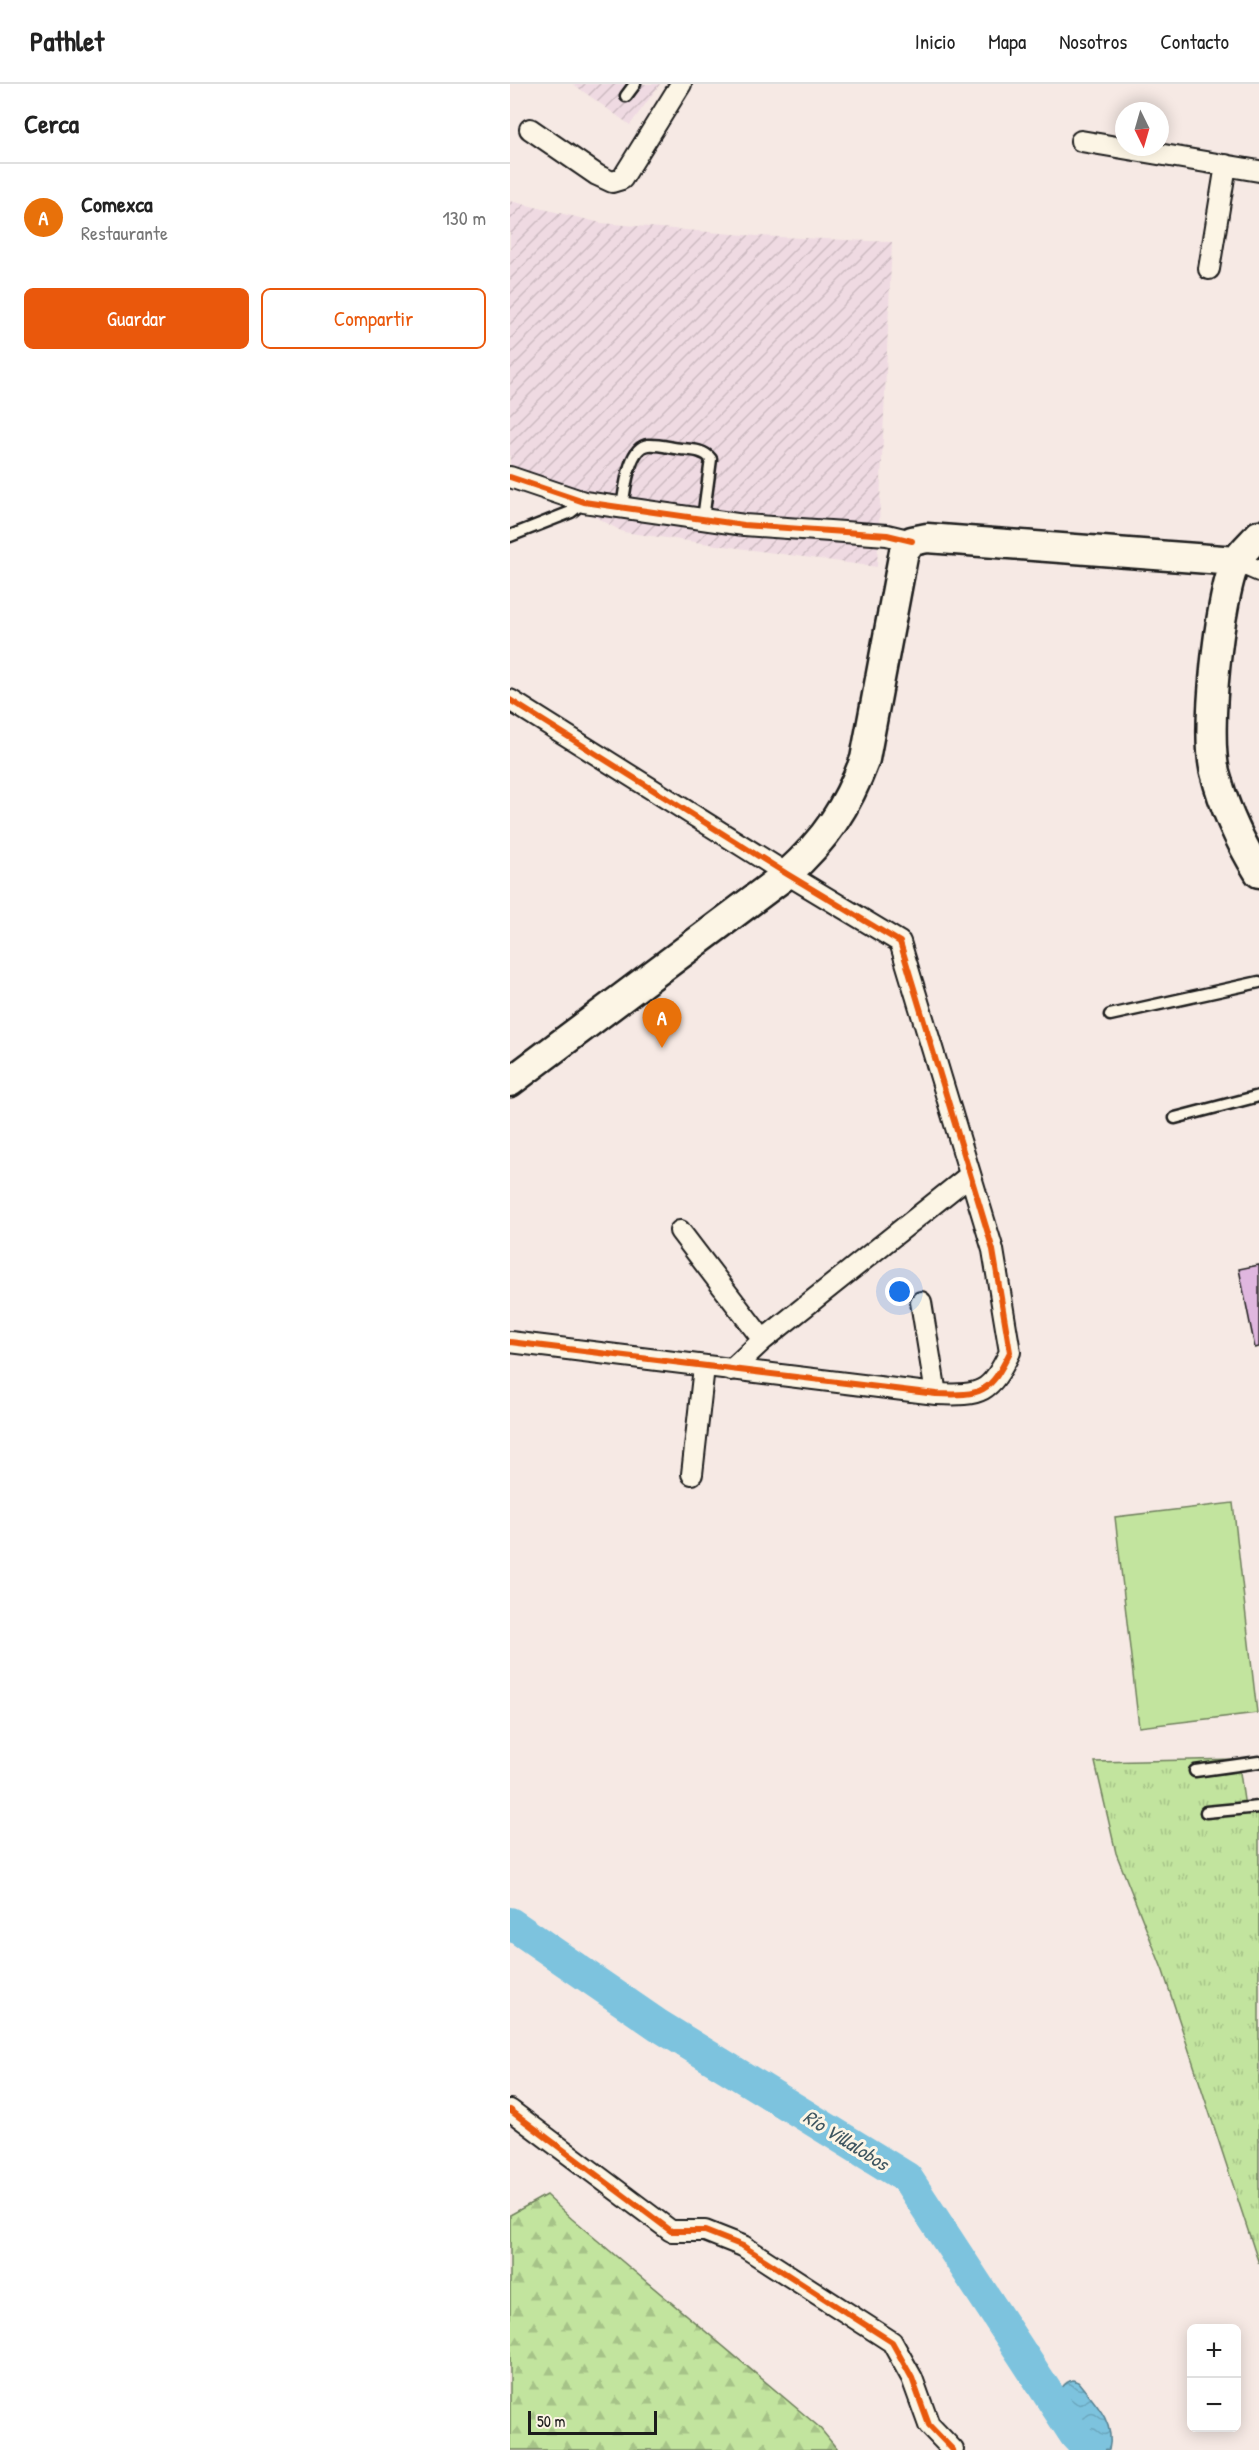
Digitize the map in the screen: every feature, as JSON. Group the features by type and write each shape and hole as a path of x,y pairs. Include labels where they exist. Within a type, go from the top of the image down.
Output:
{"main road":[{"path":"1259,535 1247,566 1226,592 1211,745 1215,771 1224,801 1259,873"},
{"path":"510,1082 787,874 818,844 838,819 854,790 866,759 904,551 912,541 927,538 1247,566"}],"street":[{"path":"530,129 597,175 612,182 622,179 681,84"},
{"path":"1081,141 1259,171"},
{"path":"1209,269 1226,165"},
{"path":"510,477 584,502 744,525 887,535 912,541"},
{"path":"510,700 900,942 993,1250 1010,1352 989,1387 965,1396 704,1367 510,1342"},
{"path":"731,1370 763,1340 970,1175"},
{"path":"680,1231 763,1340"},
{"path":"921,1302 936,1394"},
{"path":"692,1474 704,1367"},
{"path":"510,2110 671,2230 705,2231 743,2246 892,2342 912,2378 929,2425 954,2450"}],"lane":[{"path":"626,96 635,84"},
{"path":"622,507 632,458 638,449 648,445 697,451 706,454 711,459 703,519"},
{"path":"510,536 571,512 584,502"},
{"path":"1110,1015 1259,982"},
{"path":"1174,1118 1259,1096"},
{"path":"1195,1771 1259,1762"},
{"path":"1206,1812 1259,1807"}],"shaded area":[{"path":"573,84 660,84 630,125"},
{"path":"510,201 601,223 757,236 892,242 877,567 623,532 510,470"}],"green space":[{"path":"1233,1503 1257,1713 1139,1727 1115,1517"},
{"path":"1238,1759 1245,1807 1259,1806 1259,2264 1163,1971 1116,1853 1095,1762"},
{"path":"546,2195 819,2427 838,2450 510,2450 510,2215"}],"water":[{"path":"1073,2380 1078,2382 1102,2413 1109,2430 1109,2450 1072,2450 1058,2436 1055,2412 1058,2395 1067,2383"}],"building":[{"path":"1259,1265 1259,1347 1255,1348 1239,1269"}],"waterway":[{"name":"Río Villalobos","path":"510,1923 658,2025 907,2178 1075,2435 1089,2450"}],"cycle path":[{"path":"510,477 584,502 744,525 887,535 912,541"},
{"path":"510,700 900,942 993,1250 1010,1352 996,1376 983,1389 964,1394 936,1394 510,1342"},
{"path":"510,2110 671,2231 705,2231 743,2246 892,2342 912,2378 929,2425 953,2450"}],"place":[{"name":"Comexca","path":"662,1048"}]}
